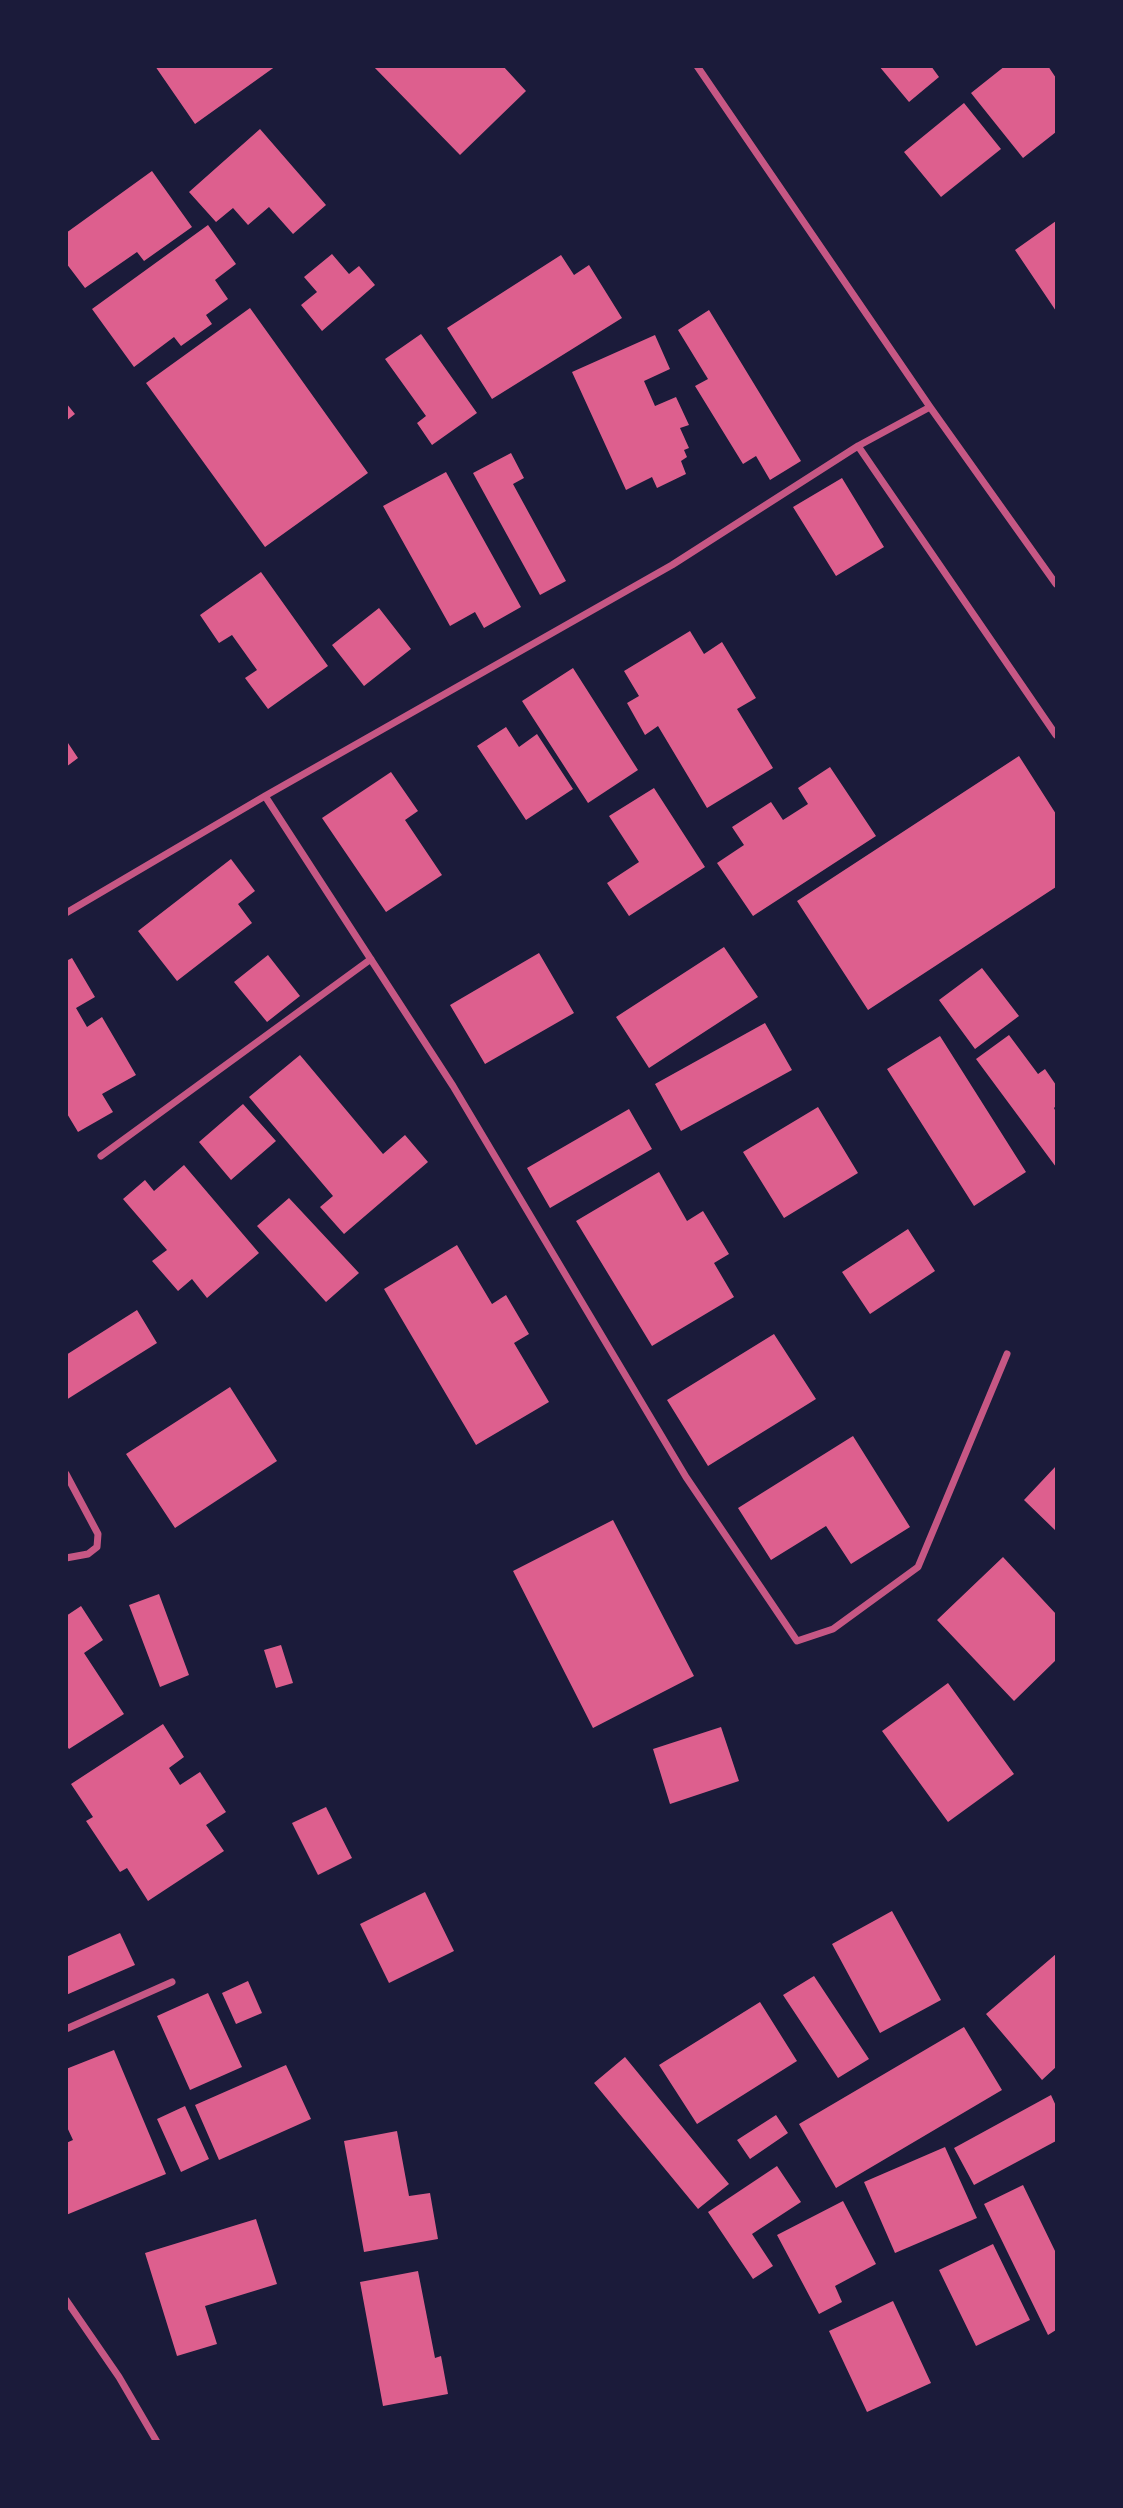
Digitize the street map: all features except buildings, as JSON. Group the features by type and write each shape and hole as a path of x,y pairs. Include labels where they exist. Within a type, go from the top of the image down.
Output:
{"street":[{"path":"697,66 930,407 1056,583"},
{"path":"66,913 265,796 672,565 858,446 930,407"},
{"path":"858,446 1056,735"},
{"path":"265,796 453,1086 686,1477 797,1641 833,1629 918,1567 1007,1354"},
{"path":"101,1156 371,959"},
{"path":"66,1474 98,1534 97,1547 88,1554 66,1558"},
{"path":"66,2029 172,1982"},
{"path":"66,2300 119,2377 158,2441"}]}
